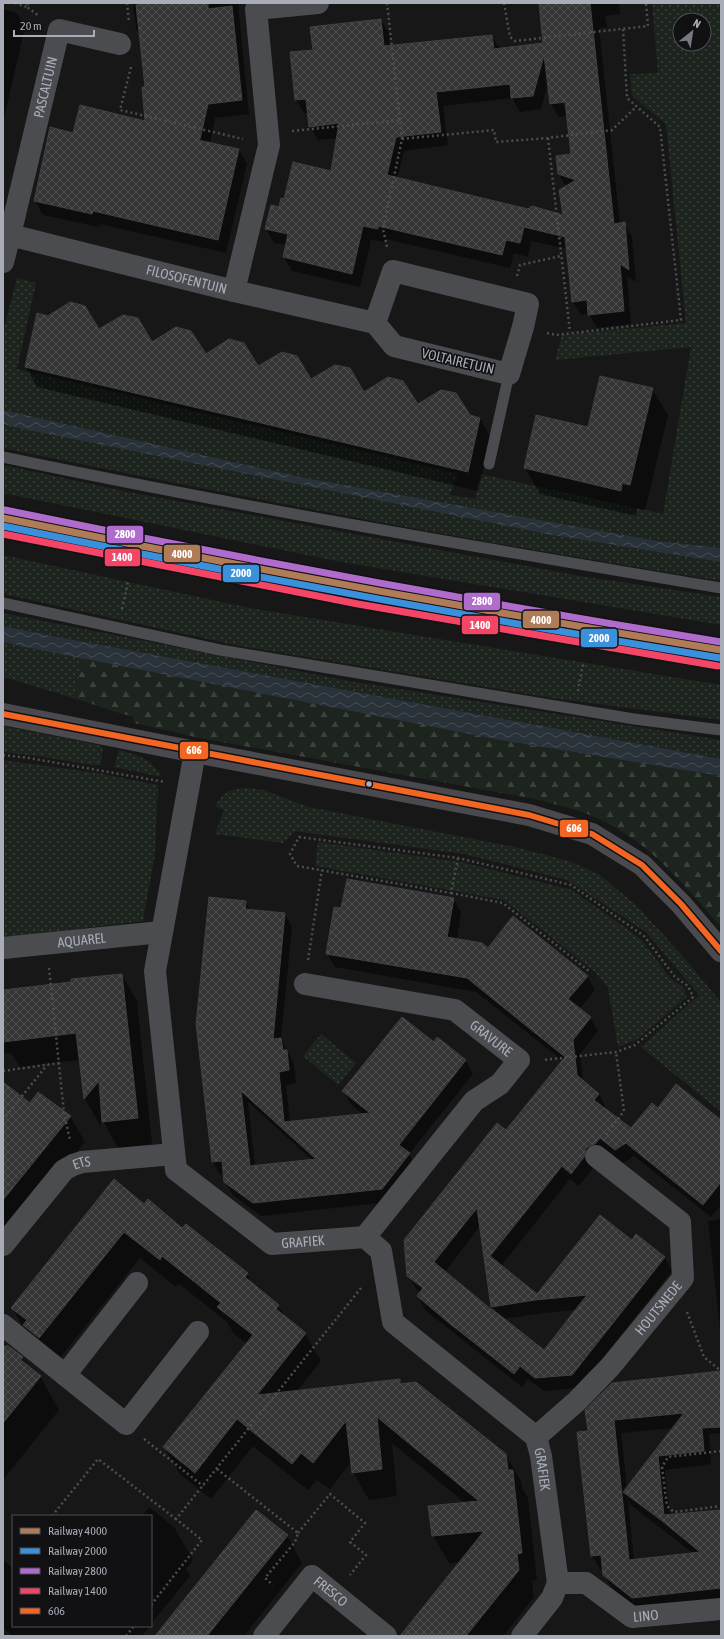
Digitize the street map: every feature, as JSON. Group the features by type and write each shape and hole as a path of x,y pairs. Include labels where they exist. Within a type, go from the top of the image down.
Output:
{"main road":[{"path":"3,714 194,752 530,815 592,834 642,865 681,904 721,952"}],"street":[{"name":"FILOSOFENTUIN","path":"10,235 234,291 268,139 256,9 318,3"},
{"name":"PASCALTUIN","path":"10,235 59,30 120,44"},
{"path":"3,262 10,235"},
{"path":"234,291 375,323 393,271"},
{"name":"VOLTAIRETUIN","path":"375,323 394,346 509,374 528,304 393,271"},
{"name":"GRAFIEK","path":"194,752 155,971 176,1170 272,1244 365,1237 381,1251 393,1322 536,1437 541,1456 558,1583"},
{"name":"AQUAREL","path":"3,948 161,932"},
{"name":"GRAVURE","path":"305,984 455,1010 518,1060 500,1084 474,1101 365,1237"},
{"name":"ETS","path":"3,1245 64,1170 73,1164 174,1154"},
{"name":"HOUTSNEDE","path":"536,1437 577,1401 610,1367 683,1278 680,1222 596,1156"},
{"path":"64,1375 137,1283"},
{"path":"3,1326 126,1424 198,1332"},
{"name":"FRESCO","path":"264,1636 312,1576 335,1594 373,1632"},
{"name":"LINO","path":"558,1583 586,1582 632,1617 721,1609"},
{"path":"522,1636 552,1598 558,1583"}],"lane":[{"path":"489,464 509,374"},
{"path":"3,457 126,483 440,540 721,588"},
{"path":"3,603 220,650 634,719 721,730"}],"path":[{"path":"15,3 27,8"},
{"path":"387,3 402,139 383,229 393,271"},
{"path":"504,3 510,37 515,41 648,26 646,3"},
{"path":"523,327 556,335 570,332 681,320 660,127 627,98 623,28"},
{"path":"120,44 133,60 120,110 268,139 401,120"},
{"path":"402,139 494,130 496,142 548,138 612,130 636,107"},
{"path":"548,138 570,332"},
{"path":"511,300 520,265 561,256"},
{"path":"121,613 128,582"},
{"path":"577,692 583,664"},
{"path":"3,755 29,758 188,786"},
{"path":"518,1060 532,1061 616,1052 635,1045 693,997 688,986 675,977 644,936 571,885 458,858 299,837 290,854 297,866 503,903 589,971"},
{"path":"451,893 458,858"},
{"path":"305,984 322,870"},
{"path":"48,944 50,981 64,1113 69,1130 73,1164"},
{"path":"596,1156 592,1152 624,1111 616,1052"},
{"path":"3,1071 59,1063"},
{"path":"3,1120 47,1065"},
{"path":"176,1519 383,1261"},
{"path":"677,1286 704,1357 721,1370"},
{"path":"126,1424 203,1486"},
{"path":"721,1451 668,1458 662,1467 667,1506 674,1512 721,1506"},
{"path":"53,1515 98,1459 202,1540 152,1604"},
{"path":"217,1469 298,1533"},
{"path":"293,1600 265,1578 295,1542 298,1533 330,1494 365,1523 350,1542 366,1555 335,1594"},
{"path":"126,1636 133,1627"}],"green space":[{"path":"652,3 721,3 721,548 657,541 300,477 3,410 3,332 17,278 36,283 17,369 458,474 450,495 475,499 480,474 663,514 691,347 555,360 562,335 686,323 666,124 632,96 630,74 658,73"},
{"path":"3,424 546,534 721,562 721,581 361,519 3,448"},
{"path":"3,465 128,492 580,576 721,597 721,625 336,561 3,493"},
{"path":"3,555 250,608 721,685 721,720 552,698 235,645 3,594"},
{"path":"3,613 349,681 721,740 721,759 52,636 3,626"},
{"path":"3,642 83,658 74,698 3,677"},
{"path":"83,658 500,740 721,776 721,927 660,861 626,834 606,822 585,813 535,799 200,738 134,723 134,717 74,698"},
{"path":"3,726 103,746 101,765 3,752"},
{"path":"119,750 138,756 149,762 162,777 114,767"},
{"path":"3,760 98,773 158,785 155,854 143,921 3,938"},
{"path":"246,788 263,790 309,807 519,848 569,861 600,875 636,905 680,953 721,1002 721,1112 641,1047 699,995 646,932 567,880 464,854 295,831 283,843 215,834 224,810 215,806 218,801 224,794 231,790"},
{"path":"318,842 461,862 572,890 641,939 670,978 684,988 687,997 636,1040 618,1047 608,988 594,971 504,900 315,866"},
{"path":"321,1034 356,1063 338,1085 303,1056"}],"water":[{"path":"3,410 300,477 657,541 721,548 721,562 546,534 24,429 3,424"},
{"path":"3,626 721,759 721,776 500,740 45,651 3,642"}],"building":[{"path":"153,3 208,3 208,9 232,6 242,100 208,104 200,139 198,140 239,149 218,240 93,211 92,214 34,201 50,127 73,133 80,105 145,121 142,87 145,87 136,5"},
{"path":"539,3 590,3 614,224 625,222 629,270 620,264 624,311 588,315 587,300 572,302 565,237 524,227 520,243 506,240 502,255 378,226 378,229 363,226 352,274 283,257 288,234 265,229 271,205 279,207 281,198 284,199 293,162 331,171 339,123 309,127 306,99 295,100 290,52 313,50 310,27 381,19 384,46 492,35 494,49 543,43","holes":["544,55 550,104 565,102 571,154 556,156 558,174 576,180 559,190 563,215 532,206 528,209 387,175 396,137 441,132 436,92 510,84 511,98 533,96"]},
{"path":"70,302 85,306 99,329 123,315 138,318 152,342 176,327 191,331 206,354 229,339 244,343 258,366 282,352 297,356 311,379 335,365 350,368 364,392 388,377 403,381 418,404 441,390 456,393 470,415 480,418 468,472 25,367 37,313 48,316"},
{"path":"600,376 653,388 630,485 622,483 621,491 524,468 536,415 588,427"},
{"path":"347,879 454,898 447,937 482,943 488,948 513,916 588,976 568,999 591,1017 573,1040 577,1075 599,1094 594,1100 631,1128 652,1103 658,1108 676,1084 721,1120 721,1182 703,1205 626,1143 615,1150 600,1138 595,1144 586,1148 584,1157 571,1174 562,1166 490,1256 537,1294 600,1215 632,1240 636,1234 665,1257 572,1375 535,1378 520,1366 514,1374 449,1323 417,1296 423,1288 407,1276 404,1240 497,1123 506,1130 565,1057 467,978 326,954 334,907 341,908","holes":["477,1208 491,1307 535,1300 587,1295 544,1350 492,1310 434,1262"]},
{"path":"209,897 246,901 245,909 285,913 273,1039 281,1038 283,1050 287,1050 289,1070 279,1072 284,1122 370,1113 342,1091 402,1017 434,1042 437,1037 466,1060 399,1145 410,1153 382,1189 253,1203 224,1182 222,1161 212,1162 196,1024","holes":["241,1091 316,1159 250,1166"]},
{"path":"122,974 138,1118 102,1122 99,1081 84,1099 76,1033 3,1042 3,990 71,982 71,979"},
{"path":"3,1082 30,1103 38,1092 71,1116 3,1200"},
{"path":"114,1179 144,1204 148,1199 182,1228 186,1224 248,1273 245,1277 279,1305 276,1309 306,1333 257,1395 400,1379 400,1384 416,1382 506,1454 508,1470 513,1470 522,1553 517,1554 519,1570 466,1636 400,1636 484,1531 432,1536 428,1506 479,1501 377,1417 382,1469 352,1473 346,1421 313,1463 301,1453 292,1464 237,1419 195,1473 163,1447 253,1335 217,1307 221,1303 162,1256 160,1260 124,1232 39,1338 23,1325 27,1320 11,1308"},
{"path":"3,1345 5,1347 7,1345 23,1357 21,1360 41,1376 3,1423"},
{"path":"721,1371 721,1427 702,1428 704,1451 658,1456 664,1515 721,1510 721,1588 632,1598 603,1575 601,1555 591,1556 577,1432 588,1431 585,1410 612,1383","holes":["684,1413 623,1492 661,1520 700,1552 629,1560 614,1420"]},
{"path":"256,1510 288,1535 207,1636 155,1636"}],"rail line":[{"name":"2800","path":"5,510 362,580 721,642"},
{"name":"4000","path":"3,518 361,588 721,650"},
{"name":"2000","path":"3,526 361,596 720,658"},
{"name":"1400","path":"3,534 358,604 718,666"}],"transit line":[{"name":"606","path":"3,714 529,815 592,834 642,865 681,904 721,951"}]}
